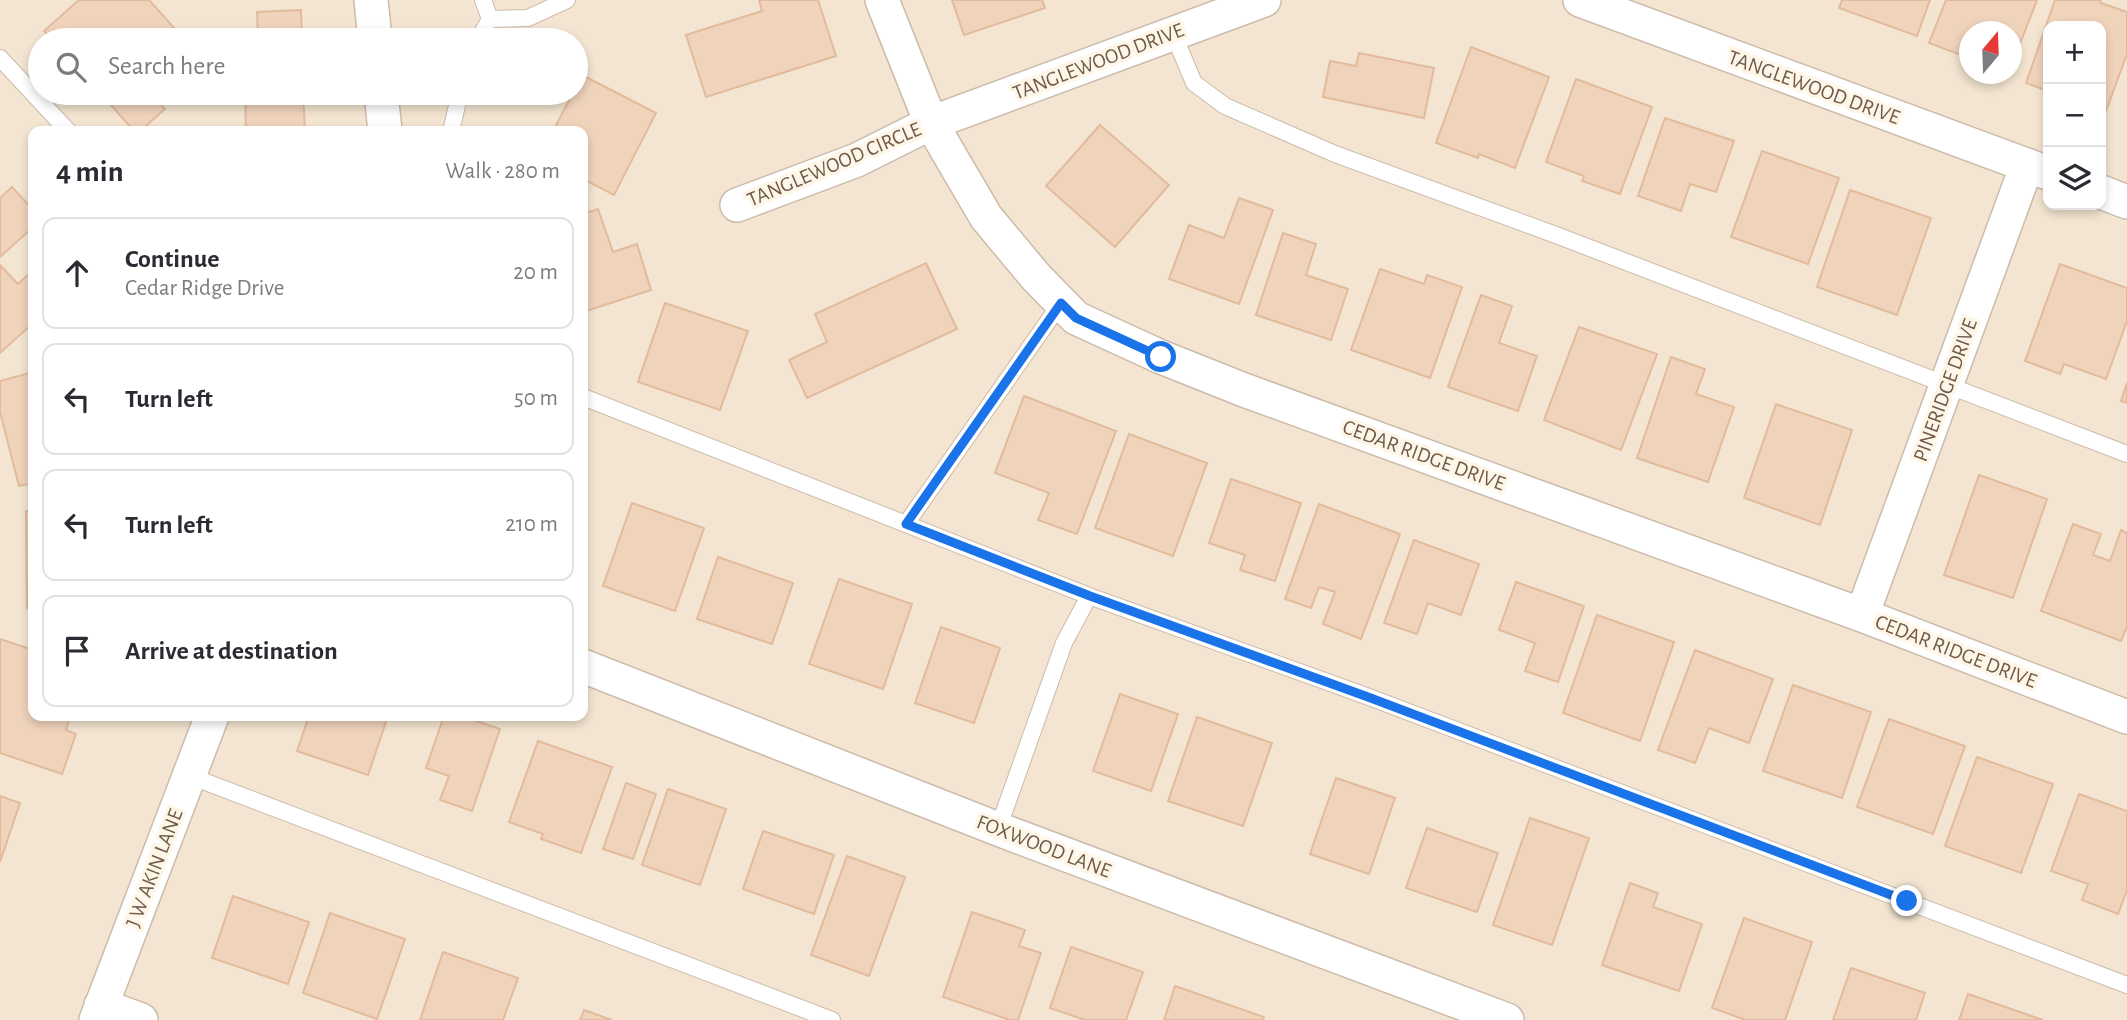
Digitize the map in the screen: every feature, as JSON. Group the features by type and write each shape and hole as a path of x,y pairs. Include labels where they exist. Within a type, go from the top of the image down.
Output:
{"street":[{"path":"371,0 374,28"},
{"name":"CEDAR RIDGE DRIVE","path":"882,0 931,123 986,217 1036,277 1076,318 1161,357 1244,390 1863,615 2127,717"},
{"name":"TANGLEWOOD DRIVE","path":"931,123 1265,0"},
{"name":"TANGLEWOOD DRIVE","path":"1580,0 2038,169"},
{"path":"382,105 384,126"},
{"name":"TANGLEWOOD CIRCLE","path":"737,205 857,160 931,123"},
{"name":"PINERIDGE DRIVE","path":"1863,615 1946,386 2038,169"},
{"path":"2106,194 2127,202"},
{"name":"FOXWOOD LANE","path":"588,668 998,829 1507,1020"},
{"name":"J W AKIN LANE","path":"99,1013 210,721"},
{"path":"99,1013 141,1020"}],"lane":[{"path":"483,0 490,19 485,28"},
{"path":"490,19 528,18 567,0"},
{"path":"1172,33 1194,83 1225,106 1335,154 1556,235 2127,454"},
{"path":"0,58 28,88"},
{"path":"44,105 63,126"},
{"path":"452,126 457,105"},
{"path":"906,524 1061,303"},
{"path":"588,399 1090,596 1394,706 2127,985"},
{"path":"998,829 1064,643 1090,596"},
{"path":"190,776 832,1020"}],"shaded area":[{"path":"0,0 2127,0 2127,1020 0,1020"}],"building":[{"path":"79,0 149,0 174,28 47,28"},
{"path":"759,0 818,0 836,56 706,97 686,35 762,11"},
{"path":"952,0 1042,0 1045,8 964,35"},
{"path":"1842,0 1930,0 1917,36 1839,8"},
{"path":"1946,0 2037,0 2022,39 2022,21 1959,21 1959,54 1929,43"},
{"path":"2055,0 2100,0 2101,3 2127,12 2127,54 2106,111 2106,21 2048,21"},
{"path":"301,10 302,28 258,28 257,12"},
{"path":"2043,34 2043,89 2026,83"},
{"path":"1471,47 1549,77 1515,168 1479,154 1478,158 1436,143"},
{"path":"1359,53 1434,68 1424,118 1323,97 1330,61 1356,66"},
{"path":"588,78 656,113 614,195 588,182 588,126 556,126 567,105 588,105"},
{"path":"1576,79 1652,107 1620,194 1582,181 1584,176 1546,162"},
{"path":"111,105 161,105 165,109 146,126 130,126"},
{"path":"245,105 304,105 305,126 246,126"},
{"path":"1665,118 1734,141 1716,192 1690,184 1681,211 1638,196"},
{"path":"1100,125 1169,185 1115,247 1046,186"},
{"path":"1762,151 1839,178 1808,264 1731,237"},
{"path":"12,187 28,205 28,232 0,257 0,198"},
{"path":"1850,190 1931,218 1897,315 1817,287"},
{"path":"1239,198 1273,210 1239,304 1169,279 1189,225 1224,238"},
{"path":"598,209 613,252 637,244 651,290 588,310 588,212"},
{"path":"1283,233 1316,244 1306,275 1348,289 1331,340 1256,315"},
{"path":"926,263 957,329 807,398 789,360 827,342 815,314"},
{"path":"2060,264 2127,288 2127,321 2106,379 2064,364 2060,374 2025,361"},
{"path":"0,265 18,284 28,275 28,328 0,353"},
{"path":"1380,269 1424,284 1427,275 1462,287 1430,378 1351,350"},
{"path":"1481,295 1512,306 1499,343 1537,356 1518,411 1448,387"},
{"path":"665,303 748,331 720,410 638,382"},
{"path":"1579,327 1657,354 1621,450 1544,420"},
{"path":"1671,357 1705,369 1696,394 1734,407 1708,482 1637,458"},
{"path":"28,373 28,484 19,486 0,412 0,381"},
{"path":"2127,383 2127,403 2121,401"},
{"path":"1024,396 1116,431 1077,534 1038,520 1049,493 995,473"},
{"path":"1776,404 1852,430 1820,525 1744,498"},
{"path":"1129,434 1207,463 1173,556 1095,528"},
{"path":"1979,475 2047,499 2013,598 1944,575"},
{"path":"1231,479 1301,503 1275,581 1240,570 1245,555 1209,543"},
{"path":"632,503 704,528 675,611 603,586"},
{"path":"1319,504 1400,534 1361,639 1323,624 1335,592 1319,587 1311,608 1285,599"},
{"path":"26,511 28,511 28,608"},
{"path":"2073,524 2101,534 2093,555 2110,561 2121,530 2127,533 2127,626 2121,641 2041,611"},
{"path":"1414,540 1479,564 1461,615 1428,603 1417,634 1384,623"},
{"path":"718,557 793,583 772,644 697,619"},
{"path":"839,579 912,604 883,689 809,664"},
{"path":"1516,582 1584,606 1558,682 1525,671 1535,643 1499,630"},
{"path":"1597,615 1674,642 1640,741 1563,713"},
{"path":"941,627 1000,648 974,723 915,703"},
{"path":"0,639 28,648 28,721 69,721 66,730 76,734 62,774 0,753"},
{"path":"1695,650 1773,679 1749,743 1709,728 1695,763 1658,750"},
{"path":"1793,685 1871,712 1842,798 1763,771"},
{"path":"1120,694 1178,714 1151,791 1093,771"},
{"path":"1197,717 1272,743 1243,826 1168,801"},
{"path":"1889,719 1965,746 1933,834 1857,807"},
{"path":"307,721 386,721 368,775 297,751"},
{"path":"442,721 476,721 500,729 472,811 440,800 449,776 426,768"},
{"path":"538,741 612,767 581,853 541,839 543,834 509,822"},
{"path":"1977,757 2053,784 2021,873 1945,846"},
{"path":"1336,778 1395,798 1369,874 1310,854"},
{"path":"626,783 656,794 633,859 603,849"},
{"path":"668,789 726,809 700,885 642,865"},
{"path":"2079,794 2127,811 2127,890 2118,914 2082,900 2088,884 2051,871"},
{"path":"0,796 20,803 0,862"},
{"path":"1530,818 1589,838 1552,945 1493,925"},
{"path":"1427,828 1498,853 1477,912 1406,888"},
{"path":"763,831 834,855 814,914 743,889"},
{"path":"847,856 905,877 869,976 811,955"},
{"path":"1630,883 1658,893 1653,907 1702,924 1679,991 1602,965"},
{"path":"233,896 309,922 288,984 212,958"},
{"path":"972,912 1025,930 1019,946 1041,953 1018,1020 1010,1020 943,997"},
{"path":"330,913 405,939 377,1019 303,993"},
{"path":"1744,918 1812,942 1785,1020 1746,1020 1712,1008"},
{"path":"1071,947 1143,972 1126,1020 1085,1020 1050,1008"},
{"path":"443,952 518,978 503,1020 420,1020"},
{"path":"1851,968 1925,993 1916,1020 1833,1020"},
{"path":"1175,986 1264,1017 1263,1020 1164,1020"},
{"path":"1968,994 2043,1020 1959,1020"},
{"path":"584,1010 612,1020 580,1020"}],"route":[{"path":"1161,357 1076,318 1061,303 906,524 1090,596 1368,697 1907,901"}]}
